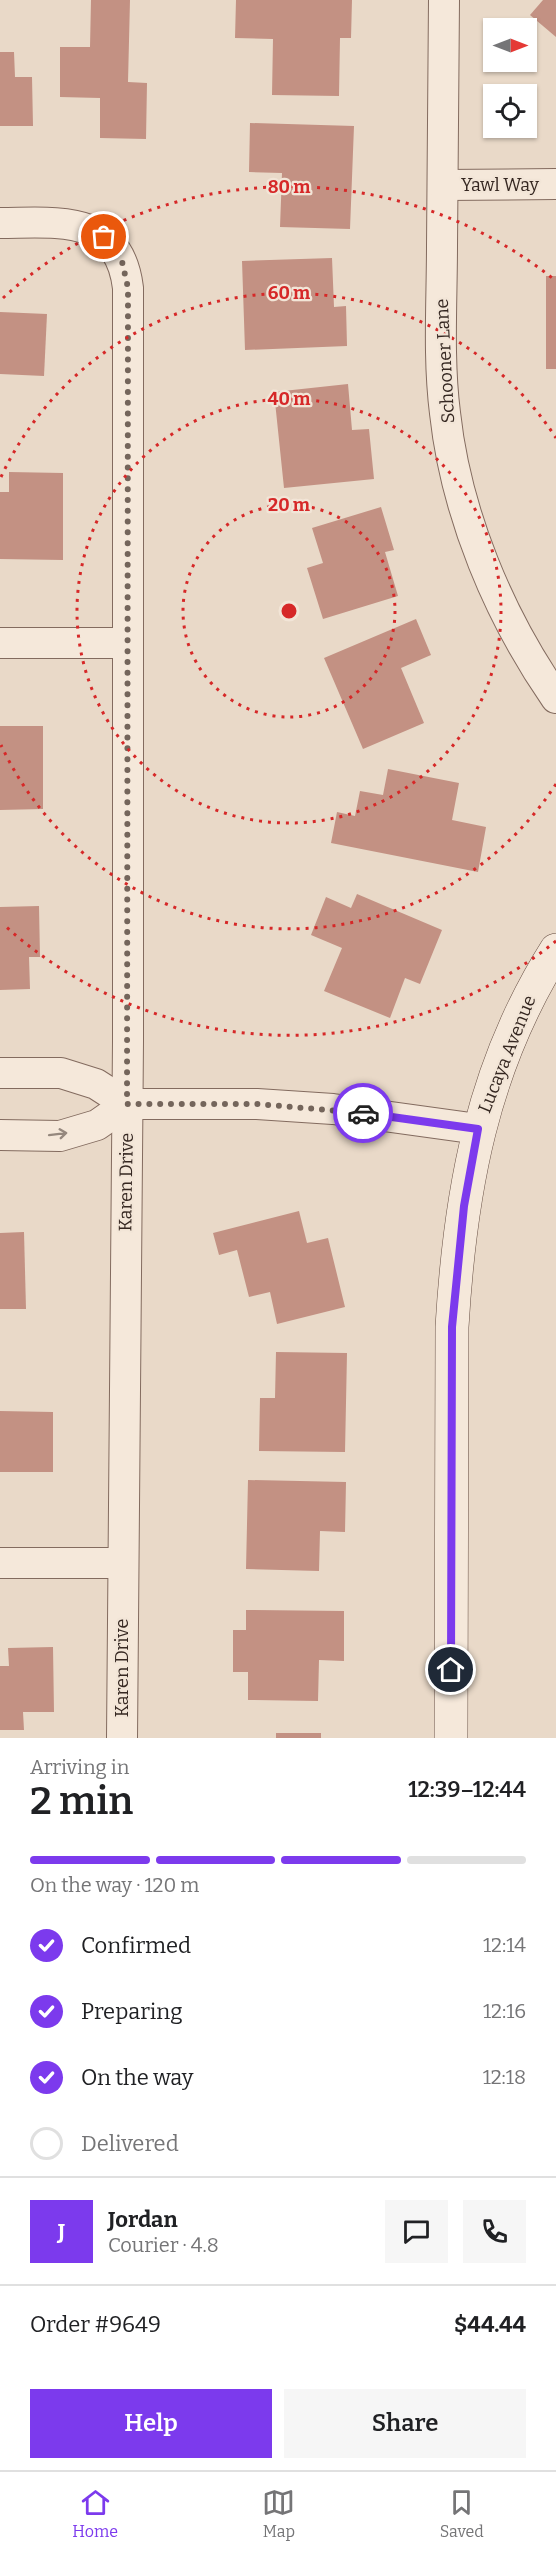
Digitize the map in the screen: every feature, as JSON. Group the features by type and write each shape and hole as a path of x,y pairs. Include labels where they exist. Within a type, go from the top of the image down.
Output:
{"street":[{"name":"Schooner Lane","path":"444,0 441,354 445,414 458,479 477,543 502,604 533,665 556,698"},
{"name":"Yawl Way","path":"443,184 556,184"},
{"name":"Karen Drive","path":"0,223 83,226 104,237 121,257 128,288 127,1104 122,1738"},
{"path":"0,643 128,643"},
{"name":"Lucaya Avenue","path":"451,1738 452,1327 464,1206 478,1129 512,1033 556,950"},
{"path":"0,1073 61,1073 96,1084 127,1104 257,1104 333,1109 478,1129"},
{"path":"0,1135 60,1136 97,1125 127,1104"},
{"path":"0,1563 122,1563"}],"building":[{"path":"91,0 130,0 128,82 147,83 146,139 100,138 100,98 60,97 60,47 90,47"},
{"path":"236,0 352,0 351,38 340,38 339,96 272,95 273,39 235,38"},
{"path":"543,0 556,0 556,37 537,21 537,18 530,15"},
{"path":"0,52 14,52 15,77 32,77 33,126 0,126"},
{"path":"250,123 354,126 350,229 280,227 282,173 249,172"},
{"path":"332,258 334,307 346,306 347,346 245,350 242,261"},
{"path":"546,276 556,276 556,369 546,369"},
{"path":"0,312 47,314 44,376 0,374"},
{"path":"348,384 352,430 369,429 374,479 284,488 274,392"},
{"path":"9,472 63,473 63,560 0,559 0,492 9,492"},
{"path":"381,507 394,550 385,552 398,596 323,619 307,568 323,563 312,528"},
{"path":"416,619 431,655 401,668 424,723 363,749 324,658"},
{"path":"0,726 43,726 43,809 0,810"},
{"path":"388,769 459,783 452,820 486,827 478,872 331,843 337,812 355,816 360,791 383,795"},
{"path":"357,894 442,930 420,984 405,978 390,1018 324,991 342,948 311,935 326,897 351,908"},
{"path":"39,906 40,957 29,957 30,989 0,990 0,907"},
{"path":"299,1211 307,1243 328,1238 345,1307 277,1324 270,1292 249,1297 237,1250 219,1255 213,1233"},
{"path":"24,1232 26,1309 0,1309 0,1233"},
{"path":"276,1352 347,1353 345,1452 259,1451 260,1398 275,1398"},
{"path":"0,1411 53,1412 53,1472 0,1472"},
{"path":"248,1480 346,1482 345,1532 320,1531 319,1571 246,1569"},
{"path":"246,1610 344,1611 344,1661 319,1660 318,1701 248,1700 248,1672 233,1672 233,1630 246,1630"},
{"path":"53,1647 54,1712 23,1712 24,1730 0,1730 0,1666 9,1666 8,1648"},
{"path":"276,1733 321,1733 321,1738 276,1738"}],"way so far":[{"path":"104,237 121,257 128,288 127,1104 257,1104 363,1113"}],"route":[{"path":"363,1113 478,1129 455,1271 452,1327 451,1670"}]}
